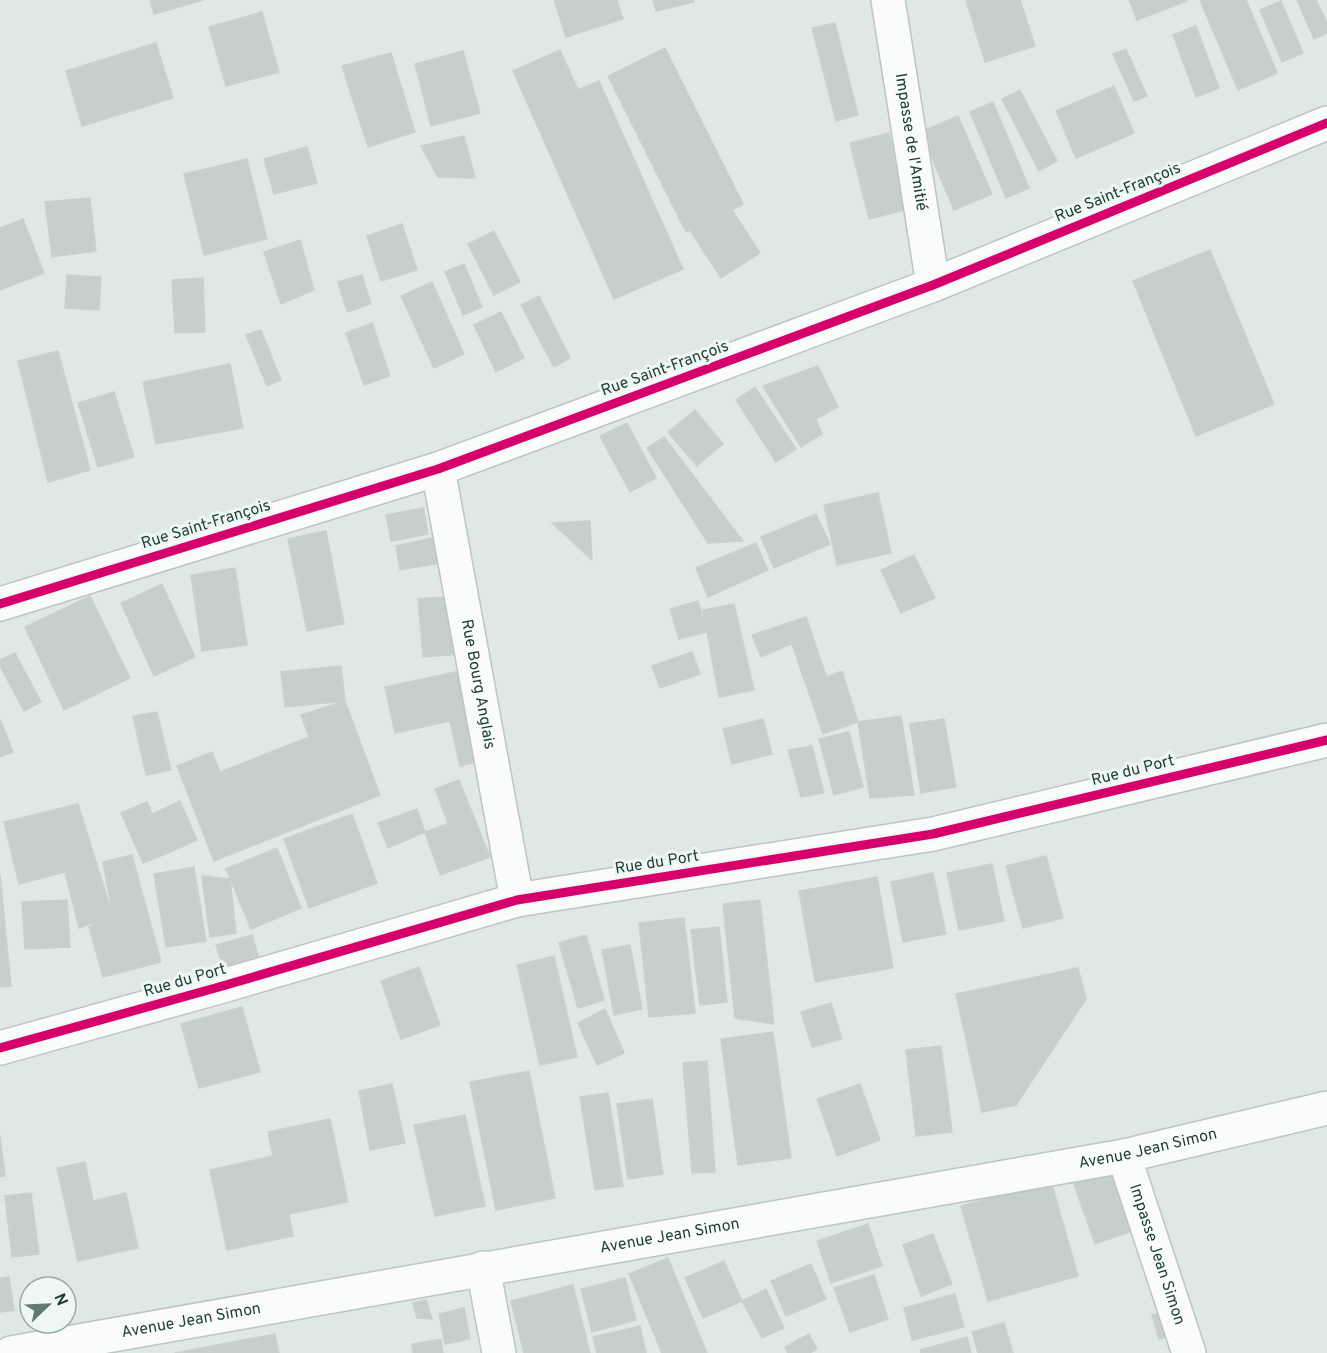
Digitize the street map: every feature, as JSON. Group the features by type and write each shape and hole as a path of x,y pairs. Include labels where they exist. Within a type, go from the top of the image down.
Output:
{"street":[{"name":"Impasse de l'Amitié","path":"888,0 933,285"},
{"name":"Rue Saint-François","path":"0,604 438,469 933,285 1327,123"},
{"name":"Rue Bourg Anglais","path":"438,469 517,900"},
{"name":"Rue du Port","path":"0,1048 517,900 933,834 1327,740"},
{"name":"Avenue Jean Simon","path":"10,1353 1124,1156 1327,1108"},
{"name":"Impasse Jean Simon","path":"1124,1156 1189,1353"},
{"path":"483,1268 499,1353"}],"building":[{"path":"150,0 203,0 154,14"},
{"path":"554,0 617,0 623,19 566,37"},
{"path":"653,0 694,0 694,2 656,11"},
{"path":"966,0 1020,0 1035,46 985,62"},
{"path":"1129,0 1187,0 1187,1 1137,20"},
{"path":"1200,0 1246,0 1277,73 1238,90"},
{"path":"1297,0 1316,0 1327,23 1327,33 1314,39"},
{"path":"1281,1 1303,53 1282,62 1260,10"},
{"path":"262,12 279,72 226,86 209,27"},
{"path":"835,23 858,115 836,121 812,28"},
{"path":"1196,26 1219,88 1196,97 1173,35"},
{"path":"156,43 173,98 82,126 66,71"},
{"path":"665,48 743,204 732,210 760,253 721,278 690,230 686,232 608,76"},
{"path":"1126,49 1147,96 1134,101 1113,54"},
{"path":"560,50 578,90 599,81 683,269 614,299 513,71"},
{"path":"463,51 480,113 431,126 415,64"},
{"path":"391,53 415,132 368,147 342,66"},
{"path":"1114,86 1134,133 1076,158 1056,111"},
{"path":"1020,90 1057,161 1039,171 1002,99"},
{"path":"993,102 1029,188 1006,198 970,112"},
{"path":"958,116 992,194 954,210 921,132"},
{"path":"889,133 909,209 869,219 850,143"},
{"path":"464,136 475,178 438,177 421,146"},
{"path":"307,147 317,183 274,194 264,159"},
{"path":"247,159 267,239 204,255 184,174"},
{"path":"90,198 96,251 52,257 45,202"},
{"path":"23,219 44,273 0,290 0,228"},
{"path":"402,224 417,270 381,281 367,236"},
{"path":"494,231 520,282 494,295 468,244"},
{"path":"300,240 314,290 281,304 264,252"},
{"path":"1210,250 1274,404 1196,436 1133,281"},
{"path":"464,264 482,307 463,315 445,272"},
{"path":"67,275 101,277 99,310 65,308"},
{"path":"362,275 371,304 347,312 338,282"},
{"path":"203,278 205,332 175,333 172,280"},
{"path":"432,282 464,354 434,368 401,296"},
{"path":"539,296 570,358 554,367 521,305"},
{"path":"501,312 524,358 496,372 474,325"},
{"path":"372,323 390,376 364,385 346,333"},
{"path":"261,330 281,380 267,386 246,335"},
{"path":"58,351 90,470 48,482 18,361"},
{"path":"230,364 243,428 156,444 143,382"},
{"path":"818,366 838,407 816,419 822,434 801,447 763,386"},
{"path":"755,387 796,449 776,462 736,400"},
{"path":"114,392 134,457 98,467 78,403"},
{"path":"695,410 723,444 697,466 668,432"},
{"path":"627,423 656,478 630,492 600,436"},
{"path":"664,437 743,541 708,543 647,448"},
{"path":"878,493 891,553 837,565 824,505"},
{"path":"423,508 428,534 391,541 386,515"},
{"path":"816,514 830,544 774,568 761,537"},
{"path":"590,521 592,560 552,523"},
{"path":"326,531 344,624 307,631 288,539"},
{"path":"437,537 441,563 400,570 396,546"},
{"path":"756,543 768,570 708,597 696,568"},
{"path":"914,555 935,598 901,613 881,570"},
{"path":"235,568 247,645 202,651 191,575"},
{"path":"162,584 195,657 154,676 121,603"},
{"path":"90,596 130,678 64,710 25,627"},
{"path":"457,596 462,654 423,657 418,599"},
{"path":"698,601 707,632 679,639 670,609"},
{"path":"734,604 754,690 719,697 703,610"},
{"path":"806,617 827,678 806,685 785,624"},
{"path":"785,624 791,644 761,657 752,635"},
{"path":"692,652 700,674 660,688 652,666"},
{"path":"15,653 41,702 24,711 0,666 0,660"},
{"path":"341,666 345,701 285,707 281,672"},
{"path":"465,670 484,760 460,766 450,721 395,733 385,687"},
{"path":"842,671 858,722 823,734 806,685"},
{"path":"345,701 380,795 214,861 177,766 212,752 220,772 309,737 301,715"},
{"path":"157,712 171,770 146,775 133,716"},
{"path":"901,716 914,795 870,798 858,722"},
{"path":"0,719 13,752 0,757"},
{"path":"763,719 772,754 732,764 723,729"},
{"path":"944,719 956,787 921,793 910,724"},
{"path":"849,732 863,787 834,795 819,739"},
{"path":"812,746 824,793 801,797 788,750"},
{"path":"459,780 490,857 465,866 435,789"},
{"path":"180,801 197,840 168,853 150,815"},
{"path":"147,802 168,853 143,863 121,813"},
{"path":"78,804 113,916 79,928 65,872 19,884 4,822"},
{"path":"417,809 425,832 388,848 378,823"},
{"path":"352,814 377,883 309,908 284,839"},
{"path":"450,823 465,866 440,875 425,832"},
{"path":"277,848 301,908 251,929 226,869"},
{"path":"132,855 161,962 103,977 89,927 113,916 103,862"},
{"path":"1046,856 1063,918 1023,928 1006,866"},
{"path":"992,864 1004,921 959,930 947,873"},
{"path":"194,867 206,941 166,947 154,874"},
{"path":"933,873 946,934 903,942 891,882"},
{"path":"0,875 11,986 0,987"},
{"path":"202,876 230,879 236,933 210,937"},
{"path":"877,877 893,968 815,982 799,891"},
{"path":"67,900 70,947 25,949 22,902"},
{"path":"760,900 774,1024 735,1018 723,904"},
{"path":"684,918 695,1013 649,1017 639,923"},
{"path":"719,927 727,1002 700,1005 691,930"},
{"path":"252,935 261,966 226,976 216,945"},
{"path":"586,935 604,1000 578,1008 559,943"},
{"path":"630,945 642,1009 614,1015 602,950"},
{"path":"554,956 577,1057 540,1065 517,965"},
{"path":"419,967 440,1025 401,1039 381,981"},
{"path":"1078,968 1086,999 1016,1105 982,1112 956,994"},
{"path":"831,1003 842,1039 812,1047 801,1012"},
{"path":"242,1007 260,1072 199,1088 181,1024"},
{"path":"605,1009 624,1053 597,1065 578,1023"},
{"path":"773,1032 791,1158 738,1165 721,1039"},
{"path":"941,1046 952,1132 916,1136 906,1050"},
{"path":"707,1061 715,1172 692,1173 683,1063"},
{"path":"529,1071 555,1198 496,1210 470,1082"},
{"path":"392,1084 405,1143 370,1150 359,1091"},
{"path":"860,1084 880,1140 837,1156 817,1099"},
{"path":"608,1093 623,1186 595,1190 580,1097"},
{"path":"652,1099 663,1174 628,1179 617,1104"},
{"path":"465,1115 485,1206 435,1216 414,1125"},
{"path":"330,1119 348,1202 289,1214 293,1236 227,1250 210,1170 273,1156 268,1132"},
{"path":"0,1135 5,1176 0,1177"},
{"path":"85,1162 93,1201 126,1193 138,1248 78,1261 57,1168"},
{"path":"1120,1166 1141,1228 1095,1244 1073,1181"},
{"path":"1051,1181 1078,1276 988,1301 961,1206"},
{"path":"31,1193 39,1254 12,1257 5,1196"},
{"path":"868,1224 882,1266 831,1283 817,1241"},
{"path":"933,1234 952,1284 921,1296 903,1245"},
{"path":"668,1258 707,1353 662,1353 629,1274"},
{"path":"724,1261 742,1301 703,1318 685,1278"},
{"path":"811,1264 826,1299 786,1316 771,1281"},
{"path":"874,1275 888,1319 850,1332 834,1288"},
{"path":"9,1277 14,1310 0,1312 0,1278"},
{"path":"625,1278 636,1320 592,1332 581,1289"},
{"path":"573,1285 590,1353 524,1353 511,1301"},
{"path":"766,1289 784,1328 762,1338 742,1301"},
{"path":"955,1294 964,1327 912,1340 904,1308"},
{"path":"426,1300 432,1319 417,1318 413,1303"},
{"path":"464,1308 470,1339 445,1344 439,1314"},
{"path":"1166,1311 1173,1335 1159,1339 1152,1315"},
{"path":"1004,1323 1013,1353 978,1353 972,1332"},
{"path":"640,1326 646,1353 597,1353 593,1337"},
{"path":"275,1334 279,1353 175,1353"},
{"path":"809,1334 817,1349 810,1353 788,1353 785,1347"},
{"path":"967,1337 971,1353 921,1353 920,1350"},
{"path":"441,1339 443,1353 413,1353 412,1344"}],"cycle path":[{"path":"0,604 438,469 933,285 1327,123"},
{"path":"0,1048 517,900 933,834 1327,740"}]}
